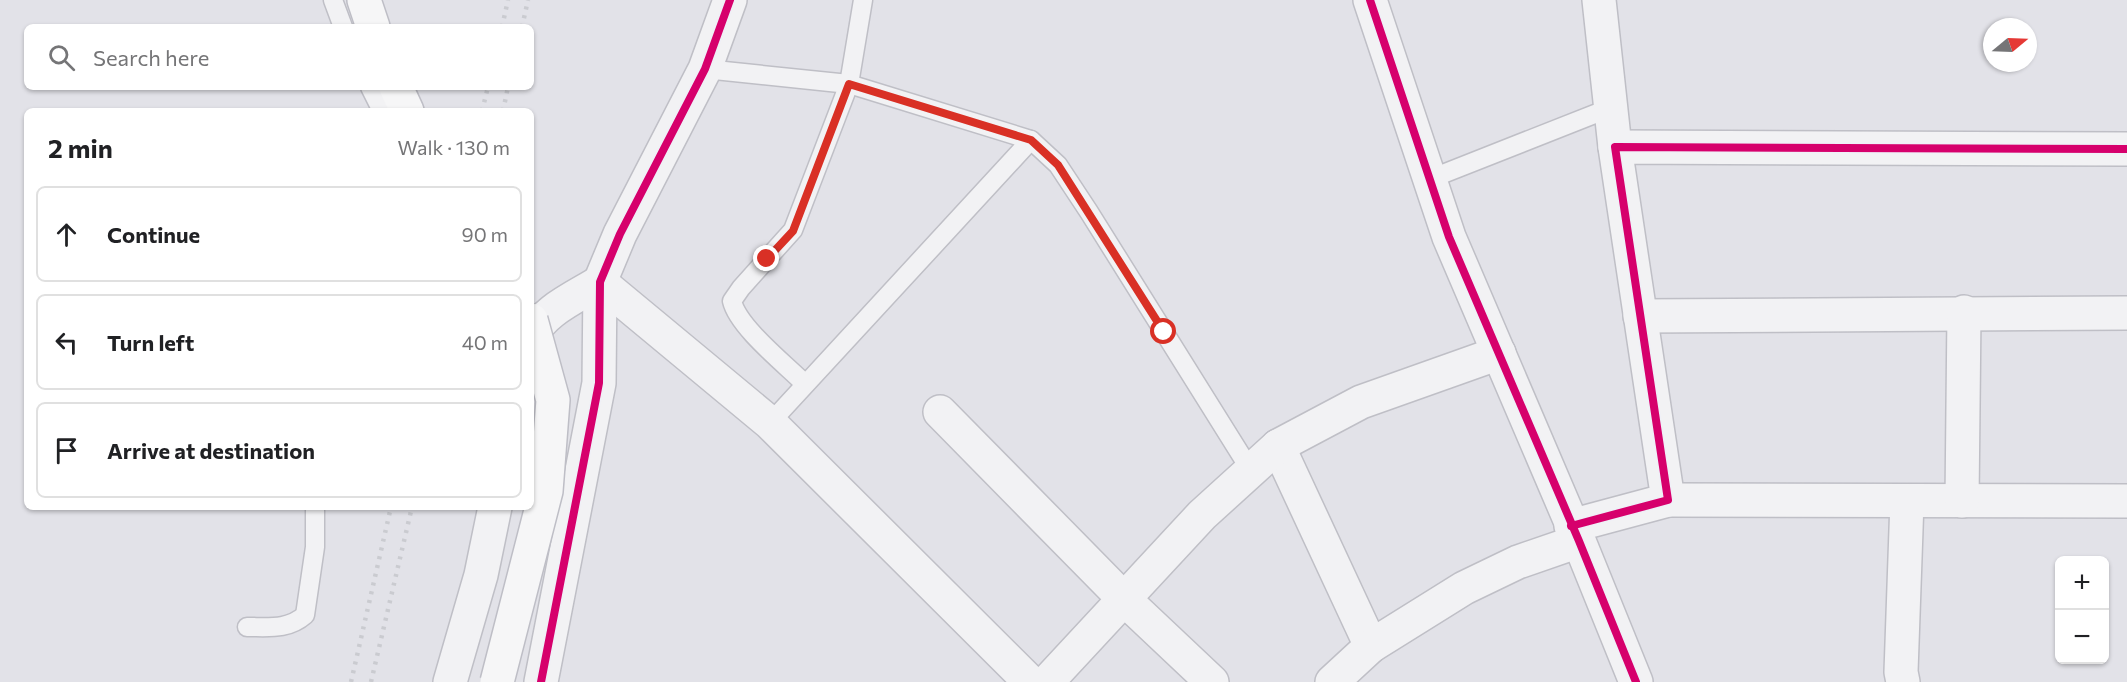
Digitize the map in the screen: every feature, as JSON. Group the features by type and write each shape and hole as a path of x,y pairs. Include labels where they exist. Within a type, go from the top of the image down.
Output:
{"main road":[{"path":"363,0 372,24"},
{"path":"397,90 406,108"},
{"path":"496,682 546,491 553,400 534,331"}],"street":[{"path":"541,682 599,383 600,282 620,234 705,69 730,0"},
{"path":"1370,0 1449,237 1636,682"},
{"path":"1599,0 1615,147 1668,500"},
{"path":"1615,147 2127,149"},
{"path":"534,332 538,325 566,303 600,282"},
{"path":"600,282 770,423 1030,682"},
{"path":"1640,316 1964,312 2127,313"},
{"path":"1962,501 1964,312"},
{"path":"1047,682 1202,515 1278,446 1361,402 1499,353"},
{"path":"939,412 1124,599 1212,682"},
{"path":"1278,446 1371,646"},
{"path":"1332,682 1371,646 1464,588 1575,534 1668,500 2127,501"},
{"path":"1903,682 1900,672 1908,501"},
{"path":"450,682 481,575 494,510"}],"lane":[{"path":"333,0 342,24"},
{"path":"805,384 746,324 735,311 732,301 793,231 849,84 863,0"},
{"path":"705,69 849,84 1031,140 1058,165 1251,471"},
{"path":"372,90 380,108"},
{"path":"1430,179 1610,108"},
{"path":"770,423 1031,140"},
{"path":"247,627 282,627 297,622 305,615 314,557 315,510"}],"railway":[{"path":"503,24 508,0"},
{"path":"523,24 528,0"},
{"path":"483,108 487,90"},
{"path":"504,108 507,90"},
{"path":"351,682 390,510"},
{"path":"371,682 411,510"}],"cycle path":[{"path":"541,682 599,383 600,282 620,234 705,69 730,0"},
{"path":"1370,0 1449,237 1579,541 1636,682"},
{"path":"1571,526 1668,500 1615,147 2127,149"}],"route":[{"path":"767,259 793,231 849,84 1031,140 1058,165 1164,332"}]}
